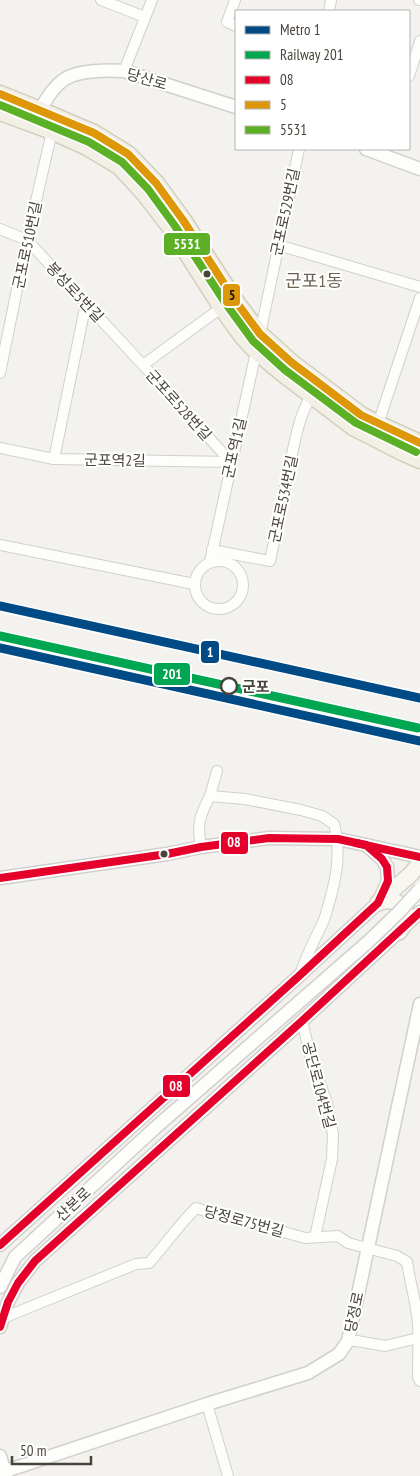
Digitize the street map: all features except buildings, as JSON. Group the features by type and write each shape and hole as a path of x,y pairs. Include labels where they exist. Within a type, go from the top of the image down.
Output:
{"main road":[{"path":"0,94 40,110 54,124"},
{"path":"0,112 94,133 128,154 156,183 183,220 228,303 242,336 256,351 315,389 378,424 420,443"},
{"path":"228,303 291,362 353,427 420,460"},
{"path":"378,903 411,874 420,863"},
{"path":"378,903 388,900 401,905 404,909 406,914 405,922 399,932"}],"street":[{"path":"101,0 145,17"},
{"path":"124,71 152,0"},
{"path":"235,0 226,22 235,26"},
{"path":"410,73 420,41"},
{"name":"당산로","path":"40,110 50,93 67,77 107,70 124,71 235,107"},
{"name":"군포로510번길","path":"0,373 5,321 27,240 54,124"},
{"name":"군포로529번길","path":"260,334 299,150"},
{"path":"372,150 385,152 420,169"},
{"name":"봉성로5번길","path":"0,229 27,240 143,365"},
{"path":"278,245 420,287"},
{"path":"54,460 86,303"},
{"name":"군포로528번길","path":"228,303 143,365 231,462"},
{"path":"378,424 419,304"},
{"name":"군포역1길","path":"210,562 260,334"},
{"name":"군포로534번길","path":"212,550 270,561 302,414 306,403 315,389"},
{"name":"군포역2길","path":"0,448 54,460 231,462"},
{"path":"0,545 194,584"},
{"path":"221,560 236,567 242,579 243,588 240,597 234,604 215,609 205,604 199,598 194,584 202,566 221,560"},
{"path":"201,847 198,830 201,813 210,796 217,771"},
{"path":"210,796 244,798 322,816 334,824 338,839 338,865 335,884 324,920 306,956 299,976"},
{"path":"0,878 269,838 338,839 420,857"},
{"path":"0,1245 378,903 388,881 387,867 382,859 366,845"},
{"name":"산본로","path":"0,1287 15,1257 155,1128 368,941 420,889"},
{"path":"2,1323 8,1302 18,1283 35,1260 302,1021 420,912"},
{"name":"당정로","path":"4,1473 207,1404 308,1373 339,1354 348,1341 420,1004"},
{"name":"공단로104번길","path":"302,1021 311,1058 328,1103 333,1134 332,1159 315,1237"},
{"name":"당정로75번길","path":"2,1323 136,1264 149,1263 196,1208 305,1238 338,1236 348,1242 397,1256 407,1262 409,1279 414,1293 418,1338"},
{"path":"348,1341 385,1346 418,1338 418,1377 420,1382"},
{"path":"207,1404 228,1476"},
{"path":"0,1456 4,1473"}],"metro line":[{"name":"1","path":"0,606 420,698"},
{"name":"1","path":"0,648 420,741"}],"rail line":[{"name":"201","path":"0,636 418,728"}],"transit line":[{"name":"5","path":"0,94 94,133 128,154 156,183 183,220 234,299 260,334 291,362 361,415 420,443"},
{"name":"5531","path":"0,105 89,142 122,162 148,189 253,341 285,370 356,423 416,452"},
{"name":"08","path":"0,878 269,838 338,839 366,845 382,859 387,867 388,881 378,903 0,1245"},
{"name":"08","path":"356,843 420,857"},
{"name":"08","path":"0,1327 8,1302 18,1283 35,1261 302,1021 420,912"}],"place":[{"name":"군포","path":"229,686"}],"district":[{"name":"군포1동","path":"314,280"}]}
